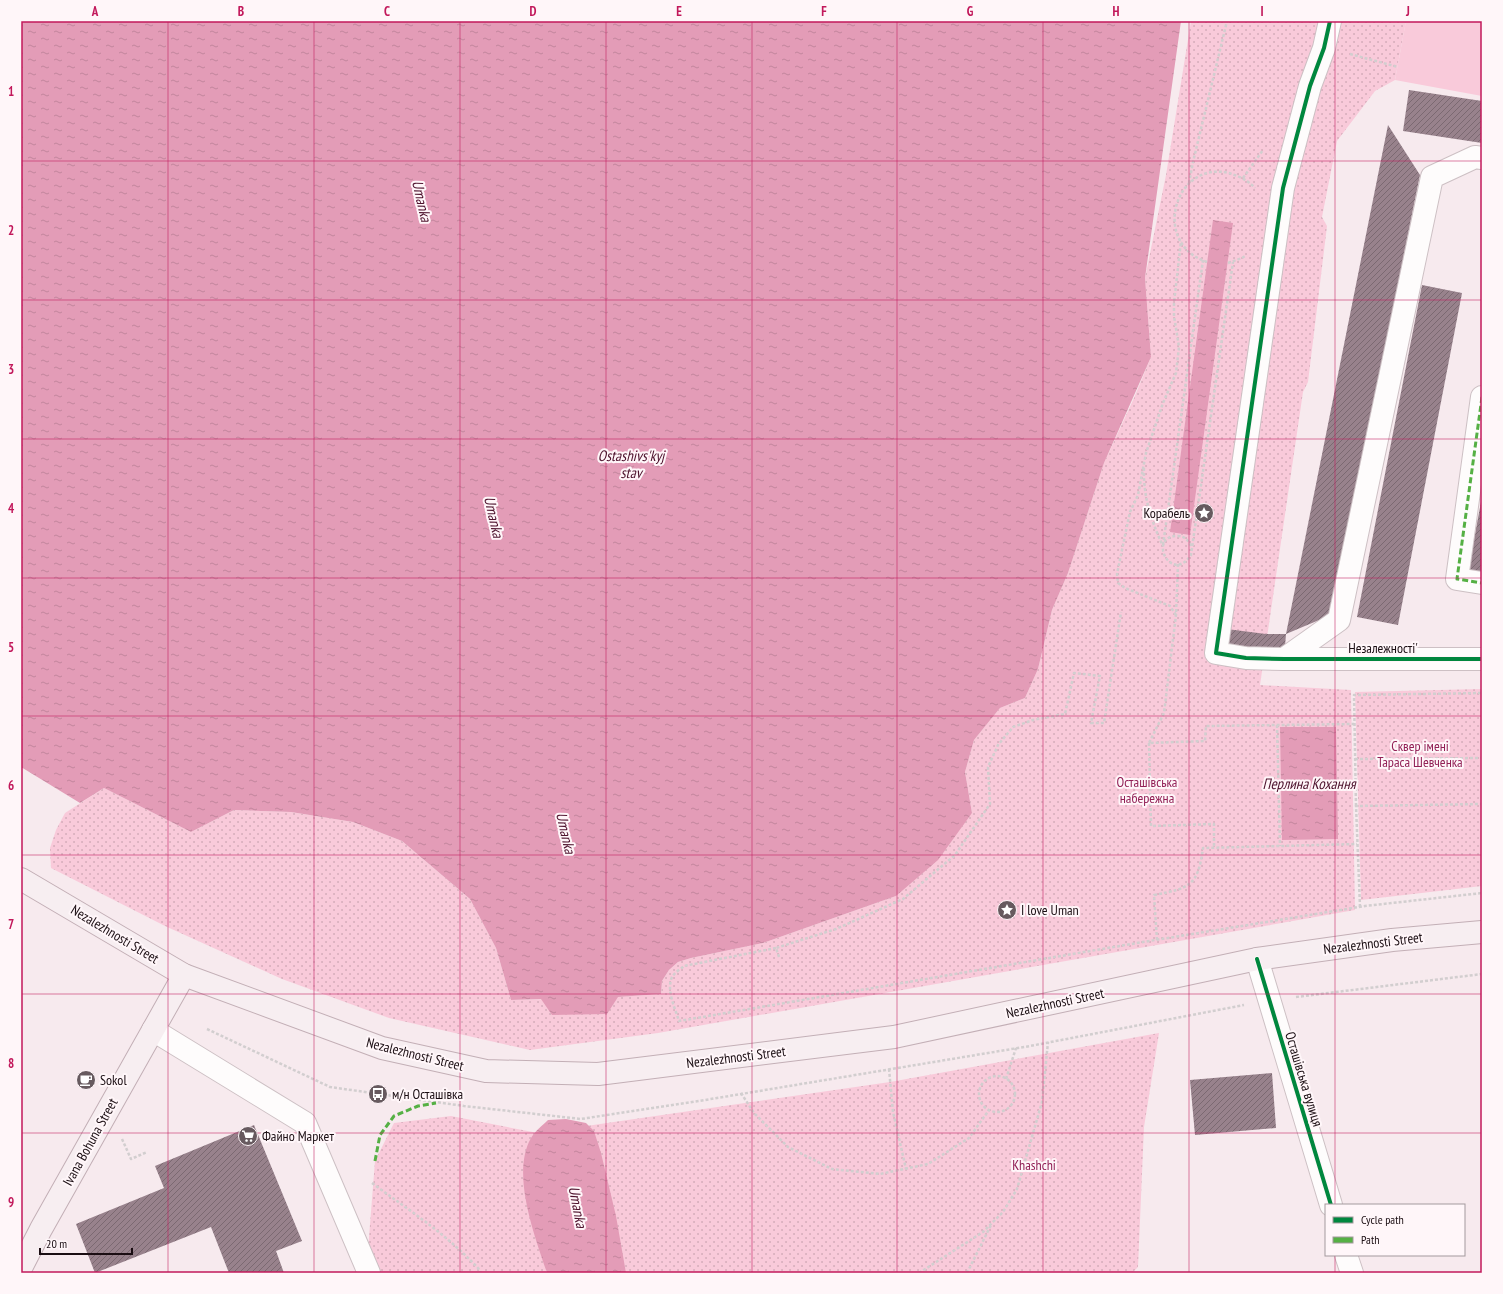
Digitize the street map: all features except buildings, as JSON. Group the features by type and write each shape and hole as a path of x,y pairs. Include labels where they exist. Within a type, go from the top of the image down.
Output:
{"main road":[{"name":"Nezalezhnosti Street","path":"21,879 184,975 382,1048 486,1071 598,1074 894,1037 1257,959 1392,940 1482,932"},
{"name":"Ivana Bohuna Street","path":"21,1268 45,1222 184,975"}],"street":[{"path":"1324,48 1330,21"},
{"name":"Незалежності'","path":"1324,48 1310,86 1283,188 1216,653 1246,658 1284,660 1482,659"},
{"path":"1284,660 1339,620 1432,177 1475,157 1482,158"},
{"path":"1482,397 1457,579 1482,583"},
{"name":"Осташівська вулиця","path":"1257,959 1331,1204"},
{"path":"153,1030 305,1123 369,1273"},
{"path":"1346,1256 1352,1273"},
{"path":"21,1268 29,1273"}],"path":[{"path":"1189,183 1192,162 1228,21"},
{"path":"1324,48 1398,67"},
{"path":"1207,262 1194,256 1185,248 1176,232 1174,214 1178,197 1189,183 1204,174 1222,171 1239,176"},
{"path":"1176,615 1170,606 1125,588 1118,582 1117,579 1130,512 1138,494 1144,462 1163,403 1176,373 1179,347 1174,316 1174,303 1181,241"},
{"path":"1203,260 1163,545 1163,554 1167,560 1173,564 1187,561 1191,555 1191,546 1233,262"},
{"path":"1144,462 1145,497 1149,514 1163,545"},
{"path":"1163,545 1166,540 1172,536 1180,536 1188,540 1191,546"},
{"path":"1178,564 1176,615 1164,713 1148,743 1151,826 1214,824 1214,848"},
{"path":"1121,612 1104,723 1092,723 1100,676 1074,673 1065,714 1033,720 1013,727 998,745 988,767 990,804 955,855 903,899 836,929 776,948 684,966 673,975 670,984 672,1000 679,1021 1360,907 1482,893"},
{"path":"1360,907 1357,844 1354,695 1482,693"},
{"path":"1148,743 1205,741 1206,726 1354,724"},
{"path":"1277,725 1280,846"},
{"path":"1355,759 1482,758"},
{"path":"1356,806 1482,804"},
{"path":"1156,940 1154,895 1184,888 1195,878 1201,868 1203,848 1357,844"},
{"path":"776,948 779,957"},
{"path":"919,1273 982,1232 1003,1212 1017,1189 1042,1102 1048,1042"},
{"path":"1006,1079 1016,1048"},
{"path":"888,1069 894,1112 906,1168"},
{"path":"1000,1077 1006,1079 1011,1083 1013,1088 1014,1099 1012,1104 1003,1111 992,1112 983,1106 980,1100 980,1088 988,1079 1000,1077"},
{"path":"741,1093 754,1113 788,1147 832,1169 880,1174 928,1164 969,1138 989,1110"},
{"path":"121,1137 131,1159 147,1152"},
{"path":"372,1183 419,1216 454,1244 478,1268 480,1273"},
{"path":"967,1273 992,1223"}],"green space":[{"name":"Осташівська набережна","path":"1191,21 1406,21 1395,80 1375,91 1337,141 1322,217 1327,226 1308,382 1303,392 1260,685 1351,690 1355,910 658,1033 530,1050 389,1018 282,979 165,926 51,868 50,848 56,830 65,813 104,788 191,832 234,810 291,812 353,822 402,841 470,899 496,948 511,1000 618,997 661,994 662,981 669,970 678,962 763,943 896,896 972,813 965,772 974,740 1000,708 1025,698 1038,669 1052,610 1068,573 1104,463 1151,357 1145,278 1166,175"},
{"path":"1406,21 1482,21 1482,96 1395,80"},
{"name":"Сквер імені Тараса Шевченка","path":"1482,689 1482,886 1361,900 1355,692"},
{"name":"Khashchi","path":"1159,1033 1144,1127 1138,1267 1132,1273 378,1273 368,1250 375,1161 394,1123 451,1116 538,1133 890,1082"}],"water":[{"name":"Ostashivs'kyj stav","path":"21,21 1181,21 1145,278 1151,357 1104,463 1068,573 1052,610 1038,669 1025,698 1000,708 974,740 965,772 972,813 938,860 896,896 763,943 678,962 669,970 662,981 661,994 618,997 607,1014 552,1015 541,999 511,1000 496,948 470,899 402,841 353,822 291,812 234,810 191,832 104,788 80,803 21,767"},
{"path":"1213,220 1233,223 1190,535 1170,532"},
{"name":"Перлина Кохання","path":"1280,727 1336,727 1338,839 1282,840"},
{"name":"Umanka","path":"566,1119 586,1123 594,1131 601,1153 616,1216 626,1273 548,1273 546,1270 526,1204 523,1168 525,1152 531,1138 548,1120"}],"marked path":[{"path":"1482,397 1457,579 1482,583"},
{"path":"375,1161 380,1135 394,1116 418,1106 436,1103"}],"cycle path":[{"path":"1330,21 1324,48 1310,86 1283,188 1216,653 1246,658 1284,659 1482,659"},
{"path":"1257,959 1331,1204"}],"place":[{"name":"Корабель","path":"1204,513"},
{"name":"I love Uman","path":"1007,910"},
{"name":"Sokol","path":"86,1080"},
{"name":"м/н Осташівка","path":"378,1094"},
{"name":"Файно Маркет","path":"248,1136"}]}
